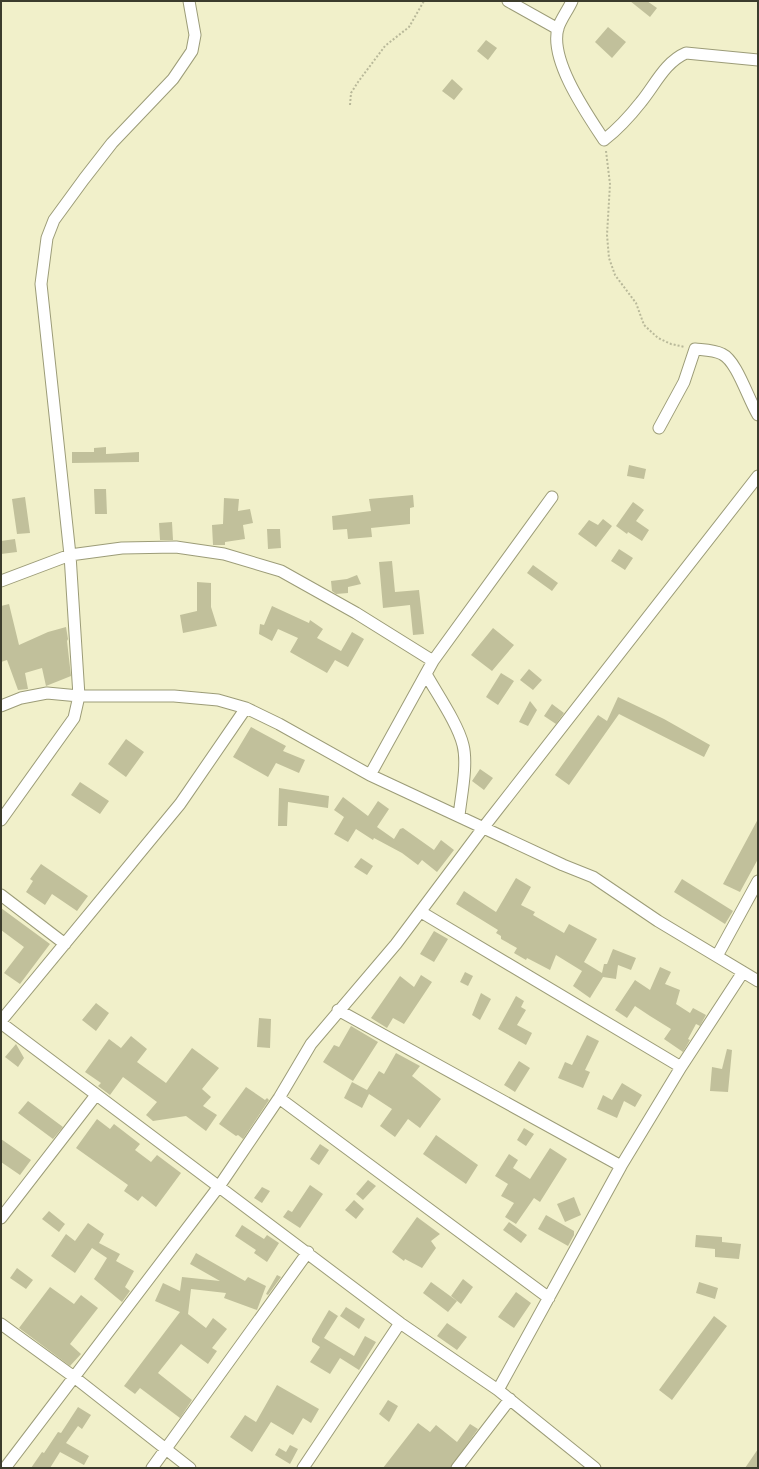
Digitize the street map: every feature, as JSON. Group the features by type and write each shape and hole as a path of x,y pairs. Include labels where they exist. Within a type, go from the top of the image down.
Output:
{"street":[{"path":"1,820 74,718 79,696 70,555 42,284 47,238 54,220 84,179 112,144 173,79 192,51 195,35 189,1"},
{"path":"508,1 558,29"},
{"path":"572,1 558,29 560,62 574,93 604,140 616,130 640,103 675,57 686,53 758,60"},
{"path":"659,428 684,382 695,349 712,350 723,354 733,362 758,415"},
{"path":"6,1468 220,1186 278,1098 311,1044 338,1010 396,944 483,828 758,476"},
{"path":"370,775 433,661 552,497"},
{"path":"1,581 70,555 122,548 176,547 224,554 281,571 356,613 433,661"},
{"path":"426,674 460,735 464,746 459,816"},
{"path":"1,706 21,698 47,693 79,696 174,696 218,700 246,708 279,724 370,775 564,866 593,877 658,921 758,981"},
{"path":"246,708 180,804 1,1022 96,1095 308,1252 400,1323 510,1399 595,1468"},
{"path":"717,956 758,881"},
{"path":"1,895 65,944"},
{"path":"421,912 681,1067"},
{"path":"498,1390 621,1166 681,1067 743,972"},
{"path":"338,1010 621,1166"},
{"path":"1,1218 96,1095"},
{"path":"278,1098 548,1298"},
{"path":"152,1468 308,1252"},
{"path":"303,1468 400,1323"},
{"path":"1,1324 74,1377 190,1468"},
{"path":"457,1468 510,1399"}],"path":[{"path":"350,105 351,93 358,82 385,46 409,27 424,1"},
{"path":"604,140 610,184 607,236 609,258 615,275 636,303 644,325 658,338 671,344 695,349"}],"building":[{"path":"630,1 647,1 657,8 650,17"},
{"path":"608,27 626,42 612,58 595,42"},
{"path":"486,40 497,48 488,60 477,51"},
{"path":"452,79 463,89 454,100 442,91"},
{"path":"106,447 106,454 139,452 139,462 72,463 72,452 94,452 94,448"},
{"path":"629,465 646,469 644,479 627,476"},
{"path":"94,489 106,489 107,514 95,514"},
{"path":"413,495 414,507 410,508 410,524 371,528 372,537 348,539 347,529 333,530 332,516 371,511 369,499"},
{"path":"25,497 30,533 17,534 12,499"},
{"path":"224,498 239,499 238,511 250,509 253,523 243,525 245,539 225,542 225,545 213,545 212,525 223,524"},
{"path":"633,502 644,510 636,521 649,530 642,541 628,532 627,534 616,526"},
{"path":"603,519 612,526 596,547 578,534 589,520 598,525"},
{"path":"172,522 173,540 160,540 159,523"},
{"path":"267,529 280,529 281,548 268,549"},
{"path":"15,539 17,552 1,554 1,541"},
{"path":"619,549 633,558 625,570 611,561"},
{"path":"392,561 395,592 419,590 424,634 413,635 410,605 383,608 379,562"},
{"path":"533,565 558,583 552,591 527,573"},
{"path":"357,575 361,584 348,587 348,593 336,594 332,591 331,581 347,579"},
{"path":"197,582 211,583 211,607 217,626 183,633 180,615 197,611"},
{"path":"9,604 19,645 48,632 66,627 71,676 46,686 42,668 25,673 28,689 18,690 7,660 1,662 1,606"},
{"path":"272,606 309,623 310,620 323,629 317,638 341,651 352,632 364,639 348,667 335,660 327,673 290,652 298,638 278,629 272,641 259,634 260,624 264,625"},
{"path":"493,628 514,645 492,671 471,655"},
{"path":"529,669 542,680 533,690 520,680"},
{"path":"501,673 514,681 498,705 486,697"},
{"path":"618,697 664,719 710,745 704,757 619,714 569,785 555,775 598,715 607,721"},
{"path":"530,701 537,710 528,726 519,722"},
{"path":"552,704 564,713 556,724 544,716"},
{"path":"251,727 286,746 283,751 305,760 299,773 276,763 268,777 233,757"},
{"path":"126,739 144,752 126,777 108,764"},
{"path":"480,769 493,778 484,790 472,781"},
{"path":"80,782 109,801 100,814 71,795"},
{"path":"279,788 329,796 328,808 288,802 287,826 278,826"},
{"path":"343,797 368,816 378,801 389,809 377,827 394,839 400,829 403,828 434,850 441,840 454,850 437,872 422,860 418,865 402,853 374,838 373,840 356,829 348,842 334,834 344,817 334,810"},
{"path":"758,819 758,859 740,892 723,884"},
{"path":"361,858 373,866 367,875 354,867"},
{"path":"41,864 88,896 77,911 52,894 45,905 26,892 33,881 30,879"},
{"path":"516,878 531,887 521,905 535,912 533,915 564,933 569,924 597,939 584,962 602,973 604,964 607,964 613,949 636,958 631,970 618,965 616,979 603,977 590,998 573,986 582,971 556,955 550,970 527,958 526,960 514,953 517,948 501,939 501,936 496,933 498,930 456,904 464,891 496,912"},
{"path":"682,879 733,911 725,924 674,892"},
{"path":"1,908 50,944 20,984 4,973 24,947 1,930"},
{"path":"434,931 448,939 434,962 420,954"},
{"path":"660,967 671,972 665,984 680,990 676,1004 690,1013 693,1008 706,1015 700,1026 696,1024 688,1039 690,1040 683,1052 664,1039 671,1029 635,1006 627,1018 615,1010 635,980 650,990"},
{"path":"465,972 473,976 468,986 460,982"},
{"path":"421,975 432,982 404,1024 393,1018 387,1028 371,1018 400,976 414,987"},
{"path":"481,993 491,999 480,1020 472,1015"},
{"path":"516,996 524,1001 521,1007 526,1010 517,1025 532,1033 526,1045 498,1029"},
{"path":"96,1003 109,1013 96,1031 82,1020"},
{"path":"259,1018 271,1019 270,1048 257,1047"},
{"path":"351,1026 378,1042 353,1081 323,1062 334,1045 339,1047"},
{"path":"587,1035 599,1041 585,1070 590,1072 583,1088 558,1078 565,1062 572,1065"},
{"path":"131,1036 147,1049 137,1062 166,1083 192,1048 219,1068 202,1089 211,1097 203,1106 217,1115 206,1131 186,1116 153,1121 146,1115 157,1102 123,1077 110,1095 98,1086 101,1083 85,1072 109,1039 121,1048"},
{"path":"16,1044 24,1058 18,1067 5,1057"},
{"path":"727,1049 732,1050 728,1092 710,1091 712,1067 722,1069"},
{"path":"396,1053 420,1066 412,1076 441,1099 420,1128 408,1119 395,1137 380,1126 392,1109 369,1094 362,1108 344,1098 352,1082 367,1090 379,1071 384,1074"},
{"path":"519,1061 530,1068 515,1092 504,1085"},
{"path":"622,1083 642,1095 635,1107 624,1101 617,1118 597,1109 603,1095 612,1100"},
{"path":"246,1087 265,1100 267,1098 269,1100 243,1139 219,1124"},
{"path":"28,1101 63,1127 53,1139 18,1113"},
{"path":"97,1119 110,1129 114,1124 140,1144 135,1150 151,1162 157,1155 181,1173 156,1207 142,1196 138,1201 124,1191 128,1185 76,1148"},
{"path":"524,1128 534,1134 526,1146 517,1140"},
{"path":"436,1135 478,1165 466,1184 423,1154"},
{"path":"1,1139 31,1160 20,1175 1,1162"},
{"path":"320,1144 329,1150 319,1165 310,1159"},
{"path":"550,1148 567,1159 540,1202 534,1198 516,1224 505,1217 514,1203 501,1196 508,1184 495,1176 509,1154 518,1160 513,1168 530,1179"},
{"path":"368,1180 376,1186 363,1200 356,1194"},
{"path":"310,1185 323,1194 300,1228 283,1217 288,1210 292,1212"},
{"path":"262,1187 270,1191 262,1203 254,1198"},
{"path":"574,1197 581,1215 565,1222 557,1204"},
{"path":"354,1200 364,1209 356,1219 345,1210"},
{"path":"49,1211 65,1224 59,1232 42,1219"},
{"path":"546,1215 574,1231 574,1235 568,1246 538,1229"},
{"path":"417,1217 440,1234 431,1241 436,1248 422,1268 405,1259 404,1261 392,1252"},
{"path":"509,1222 527,1235 521,1243 503,1230"},
{"path":"88,1223 104,1234 99,1243 120,1254 116,1261 134,1271 125,1287 130,1291 122,1302 94,1279 107,1258 92,1248 75,1273 51,1256 66,1234 75,1241"},
{"path":"242,1225 264,1239 267,1235 279,1243 267,1262 254,1253 256,1250 235,1236"},
{"path":"696,1235 722,1237 722,1242 741,1244 739,1259 715,1257 715,1249 695,1247"},
{"path":"196,1253 245,1281 248,1277 266,1286 257,1310 224,1298 226,1293 191,1289 188,1314 206,1328 213,1318 227,1329 212,1348 217,1351 208,1364 181,1344 158,1373 192,1400 180,1418 140,1388 135,1394 124,1386 180,1312 155,1301 163,1283 180,1291 182,1277 220,1281 190,1264"},
{"path":"17,1268 33,1280 26,1289 10,1278"},
{"path":"277,1275 281,1277 268,1295 266,1294"},
{"path":"463,1279 473,1287 461,1304 451,1296"},
{"path":"431,1282 457,1301 448,1312 423,1293"},
{"path":"699,1282 718,1288 715,1299 696,1293"},
{"path":"50,1287 74,1304 81,1295 98,1308 70,1344 81,1354 70,1366 19,1328"},
{"path":"516,1292 531,1303 514,1328 498,1317"},
{"path":"346,1307 365,1319 359,1329 340,1316"},
{"path":"329,1310 338,1316 324,1338 354,1356 365,1336 376,1342 359,1370 340,1358 330,1374 310,1362 320,1347 312,1342 312,1339"},
{"path":"714,1316 727,1326 672,1400 659,1390"},
{"path":"447,1323 467,1337 457,1350 437,1336"},
{"path":"277,1385 319,1409 311,1423 303,1418 293,1435 271,1422 252,1452 230,1437 245,1415 256,1422"},
{"path":"388,1400 398,1406 389,1422 379,1414"},
{"path":"78,1407 91,1415 82,1429 78,1426 66,1443 89,1456 84,1465 60,1452 50,1468 31,1468 42,1452 44,1453 58,1432 61,1433"},
{"path":"418,1423 430,1432 436,1425 457,1442 470,1424 478,1429 450,1468 383,1468"},
{"path":"290,1445 298,1449 290,1464 275,1455 279,1448 286,1452"},
{"path":"758,1449 758,1468 745,1468"}]}
